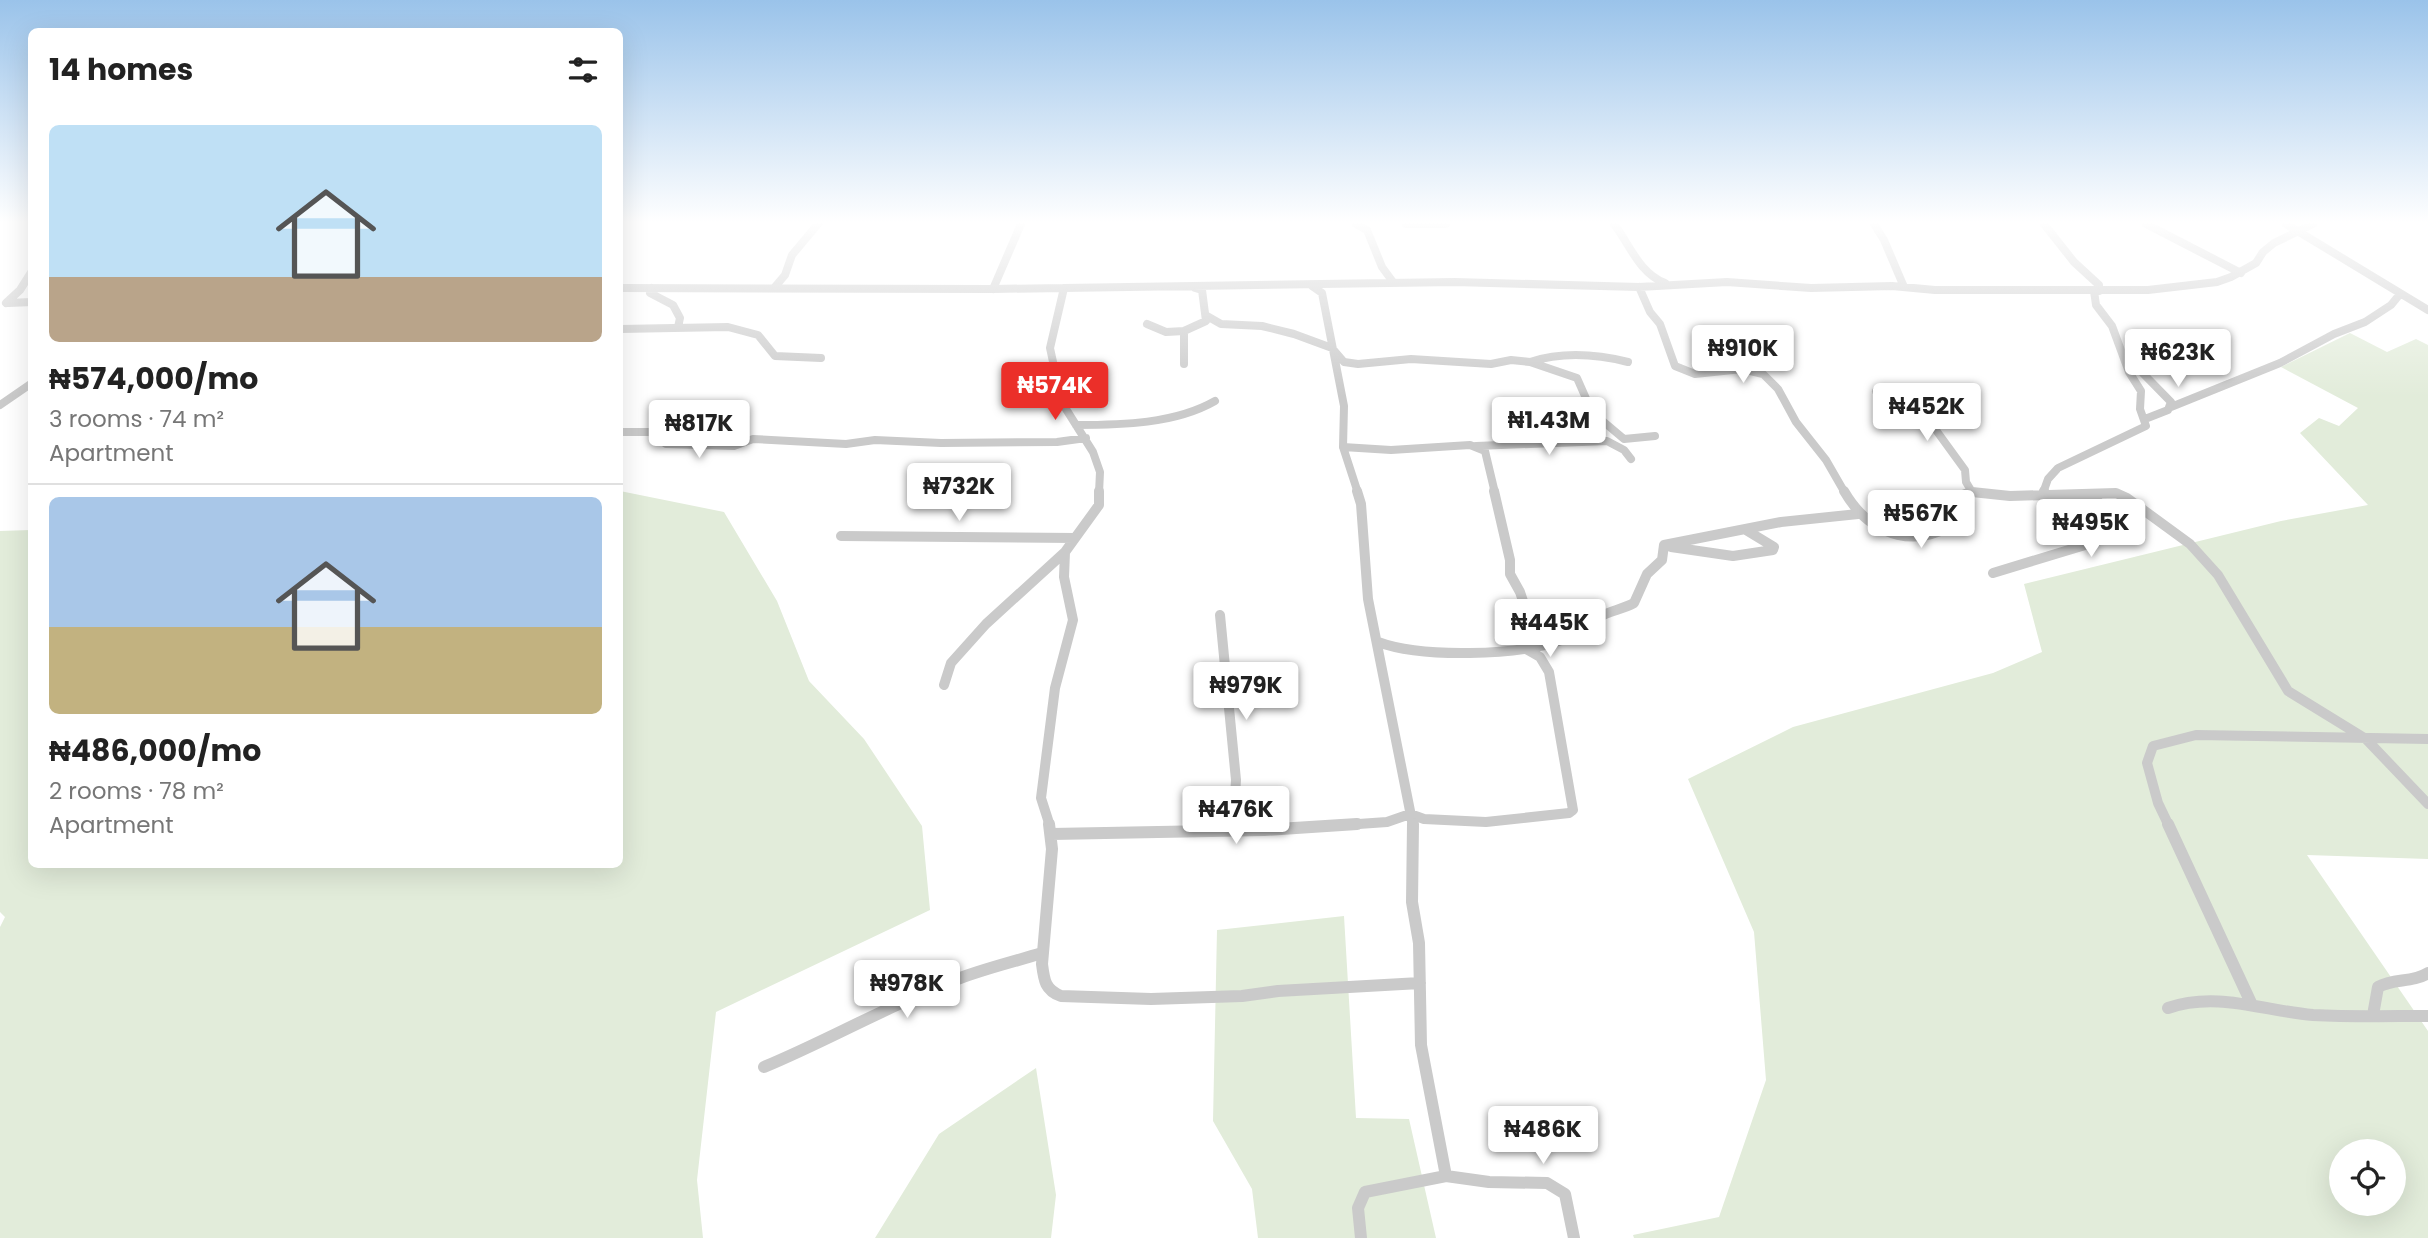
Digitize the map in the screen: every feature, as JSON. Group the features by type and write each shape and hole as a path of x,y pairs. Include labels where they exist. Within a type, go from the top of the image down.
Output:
{"street":[{"path":"3,303 20,290 25,282"},
{"path":"774,288 779,282"},
{"path":"993,289 996,282"},
{"path":"623,288 993,289 1393,282 1639,286 1727,282 1811,288 2097,290 2160,289 2218,282"},
{"path":"1662,282 1672,285"},
{"path":"1902,282 1904,287"},
{"path":"2045,491 2052,472 2146,426 2140,409 2141,391 2112,326 2094,301 2099,285 2095,282"},
{"path":"2380,282 2428,310"},
{"path":"1310,285 1322,293 1344,407 1343,447 1361,504 1368,599 1416,820 1412,902 1419,943 1424,1066 1438,1124 1446,1176"},
{"path":"1322,293 1333,285"},
{"path":"1639,286 1650,312 1660,324 1678,369 1689,374 1751,370 1769,379 1799,427 1825,458 1858,514 1868,526 1878,532 1898,536 1937,531 1965,517 1962,499 1965,494 1972,492 2010,496 2045,491 2059,496 2121,494 2190,544 2218,575 2288,691 2366,739 2428,804"},
{"path":"1147,324 1166,332 1184,331 1206,321 1202,290 1177,287"},
{"path":"652,288 650,293 673,305 680,318 678,327"},
{"path":"944,685 948,668 975,636 1065,552 1099,505 1100,472 1086,438 1062,406 1054,390 1055,371 1050,348 1065,288"},
{"path":"2145,419 2280,363 2334,334 2365,322 2391,305 2400,294"},
{"path":"3,303 28,302"},
{"path":"1207,316 1227,326 1267,326 1332,348 1344,362 1358,364 1411,359 1476,361 1490,364 1511,360 1530,362 1577,379 1592,412 1624,439"},
{"path":"623,329 726,327 756,334 768,353 775,356 821,358"},
{"path":"1184,331 1184,364"},
{"path":"2121,351 2159,388 2171,402 2171,407"},
{"path":"1530,362 1546,357 1615,358 1628,362"},
{"path":"0,405 28,386"},
{"path":"1875,391 1904,400 1933,426 1965,470 1966,482 1972,492"},
{"path":"1076,425 1116,424 1188,414 1206,408 1214,401"},
{"path":"623,432 650,432 666,444 734,446 753,439 846,444 875,440 940,443 1057,442 1086,438"},
{"path":"1343,447 1391,450 1606,441 1655,436"},
{"path":"1606,441 1624,450 1631,460"},
{"path":"1052,834 1233,830 1416,820 1497,821 1543,817 1573,810 1552,685 1520,592 1510,574 1510,560 1488,455 1475,446"},
{"path":"1993,573 2095,542 2112,534 2095,495"},
{"path":"1664,545 1796,520 1858,514"},
{"path":"1664,545 1733,556 1773,550 1774,547 1769,543 1746,530"},
{"path":"841,536 1075,538"},
{"path":"1378,642 1401,650 1540,649 1567,638 1595,618 1634,603 1647,574 1662,560 1664,545"},
{"path":"1065,552 1064,577 1073,620 1055,688 1041,798 1042,810 1052,834 1042,953 1046,985 1052,993 1061,996 1151,999 1242,996 1278,991 1420,982"},
{"path":"1220,615 1236,780 1233,830"},
{"path":"2252,1006 2158,803 2147,763 2153,746 2196,735 2428,739"},
{"path":"764,1067 820,1044 870,1017 956,979 1042,953"},
{"path":"2373,1015 2378,986 2393,981 2416,980 2428,973"},
{"path":"2168,1008 2190,1002 2223,1001 2298,1013 2428,1016"},
{"path":"1361,1238 1358,1208 1359,1199 1366,1192 1446,1176 1489,1182 1547,1183 1557,1187 1565,1194 1570,1206 1574,1238"}],"green space":[{"path":"2350,333 2387,352 2416,339 2428,345 2428,859 2307,855 2428,1031 2428,1238 1634,1238 1633,1235 1719,1217 1766,1080 1754,932 1688,779 1793,727 1993,673 2042,652 2024,584 2281,521 2368,505 2300,433 2319,418 2339,426 2358,408 2281,367"},
{"path":"623,492 724,512 777,601 809,681 864,739 922,826 930,910 716,1012 697,1180 703,1238 0,1238 0,927 5,917 0,912 0,531 28,530 28,868 623,868"},
{"path":"1344,916 1356,1118 1409,1119 1436,1238 1258,1238 1252,1189 1213,1121 1217,930"},
{"path":"1036,1068 1056,1195 1051,1238 875,1238 939,1134"}]}
